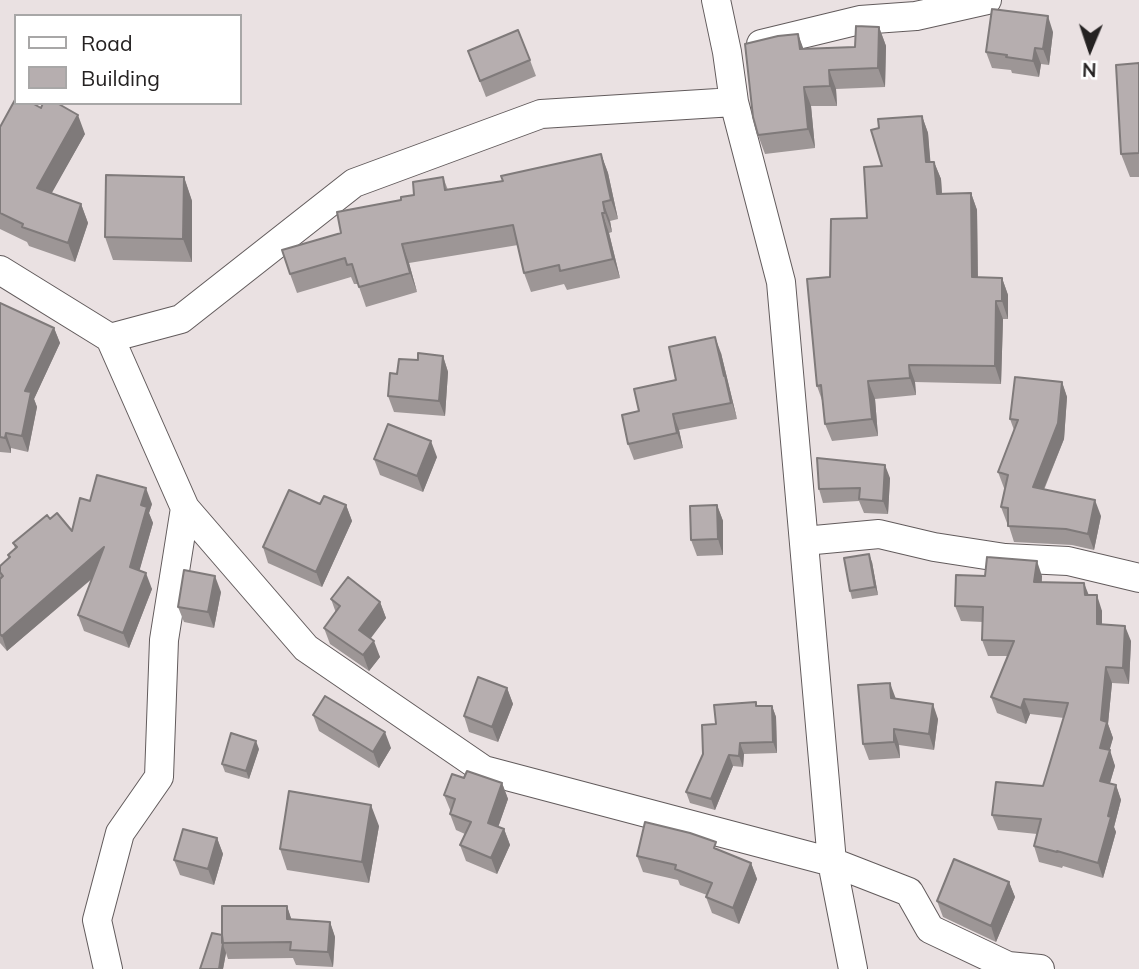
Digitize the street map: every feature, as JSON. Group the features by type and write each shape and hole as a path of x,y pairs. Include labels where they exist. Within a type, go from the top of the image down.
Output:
{"street":[{"path":"716,0 734,102 781,282 832,862 853,969"},
{"path":"727,52 865,10 916,16 987,0"},
{"path":"110,338 181,319 354,183 541,114 734,102"},
{"path":"0,270 110,338 185,508 306,648 484,770 832,862 909,892 930,929 1008,966 1040,969"},
{"path":"108,969 97,920 120,832 159,778 164,640 185,508"},
{"path":"804,541 879,534 934,547 1005,558 1068,561 1139,578"}],"building":[{"path":"992,9 1048,16 1043,49 1035,48 1033,61 986,52"},
{"path":"856,26 879,27 878,68 829,70 830,86 804,87 808,129 758,135 753,117 745,44 798,34 800,49 855,47"},
{"path":"518,30 530,60 480,81 468,51"},
{"path":"1139,63 1139,153 1121,154 1116,65"},
{"path":"14,102 14,105 36,105 41,108 42,105 60,105 78,115 37,188 81,204 68,243 22,227 23,224 0,213 0,127"},
{"path":"922,116 926,162 934,162 937,194 971,193 972,277 1002,278 1002,301 996,301 995,366 909,365 910,378 868,381 872,419 825,424 821,385 817,386 807,279 830,277 831,219 867,218 864,167 882,166 871,130 879,128 878,119"},
{"path":"601,154 611,200 603,202 605,213 602,213 613,259 560,271 559,265 524,273 513,225 402,244 410,273 359,287 352,264 347,265 345,258 290,274 282,250 341,233 337,212 414,195 413,182 443,177 445,190 503,181 501,176"},
{"path":"106,175 184,177 183,239 105,237"},
{"path":"0,303 54,328 25,391 31,392 22,436 6,433 5,438 0,437"},
{"path":"715,337 731,403 673,414 677,433 628,444 622,415 639,411 634,389 676,380 669,347"},
{"path":"418,353 443,356 439,401 388,396 390,373 397,374 399,359 418,360"},
{"path":"1015,377 1062,382 1058,423 1033,487 1095,500 1088,534 1066,529 1008,526 1008,508 1001,507 1008,475 998,472 1018,420 1010,419"},
{"path":"388,424 431,441 417,476 374,459"},
{"path":"817,458 885,465 883,501 859,499 860,488 819,489"},
{"path":"97,475 146,488 141,505 147,507 130,567 146,573 123,633 78,615 104,547 2,636 0,579 3,576 0,566 17,547 13,543 47,515 50,519 57,513 72,531 80,498 90,501"},
{"path":"289,490 320,504 324,496 346,505 316,572 263,547"},
{"path":"717,505 718,539 691,540 690,506"},
{"path":"869,554 875,587 850,591 844,558"},
{"path":"987,557 1037,561 1034,582 1084,583 1085,595 1097,595 1097,624 1125,626 1123,668 1106,667 1101,720 1107,722 1100,748 1110,750 1100,781 1116,785 1108,816 1111,817 1098,863 1034,846 1041,819 992,815 996,782 1043,786 1068,703 1024,699 1021,708 991,697 1014,641 982,640 983,607 955,606 956,575 985,576"},
{"path":"184,570 215,576 208,612 178,607"},
{"path":"348,577 380,602 359,630 374,641 363,655 324,628 340,606 331,599"},
{"path":"478,677 507,688 492,727 464,716"},
{"path":"890,683 891,698 933,704 929,734 894,729 894,742 863,744 858,685"},
{"path":"325,696 385,732 373,752 313,715"},
{"path":"756,702 756,706 772,706 773,742 740,743 739,756 729,755 711,799 686,792 703,754 702,725 716,724 714,705"},
{"path":"231,733 256,741 246,771 222,764"},
{"path":"467,771 502,783 488,823 504,829 491,858 460,845 471,822 450,814 455,799 444,795 452,774 464,778"},
{"path":"289,791 371,805 362,862 280,849"},
{"path":"645,822 716,842 714,848 751,863 733,908 706,897 712,883 675,869 676,865 637,856"},
{"path":"183,829 217,838 208,869 174,860"},
{"path":"954,859 1009,882 991,926 937,901"},
{"path":"222,906 287,906 287,919 330,922 328,952 290,950 291,942 222,943"},
{"path":"212,933 222,935 219,969 200,969"}]}
